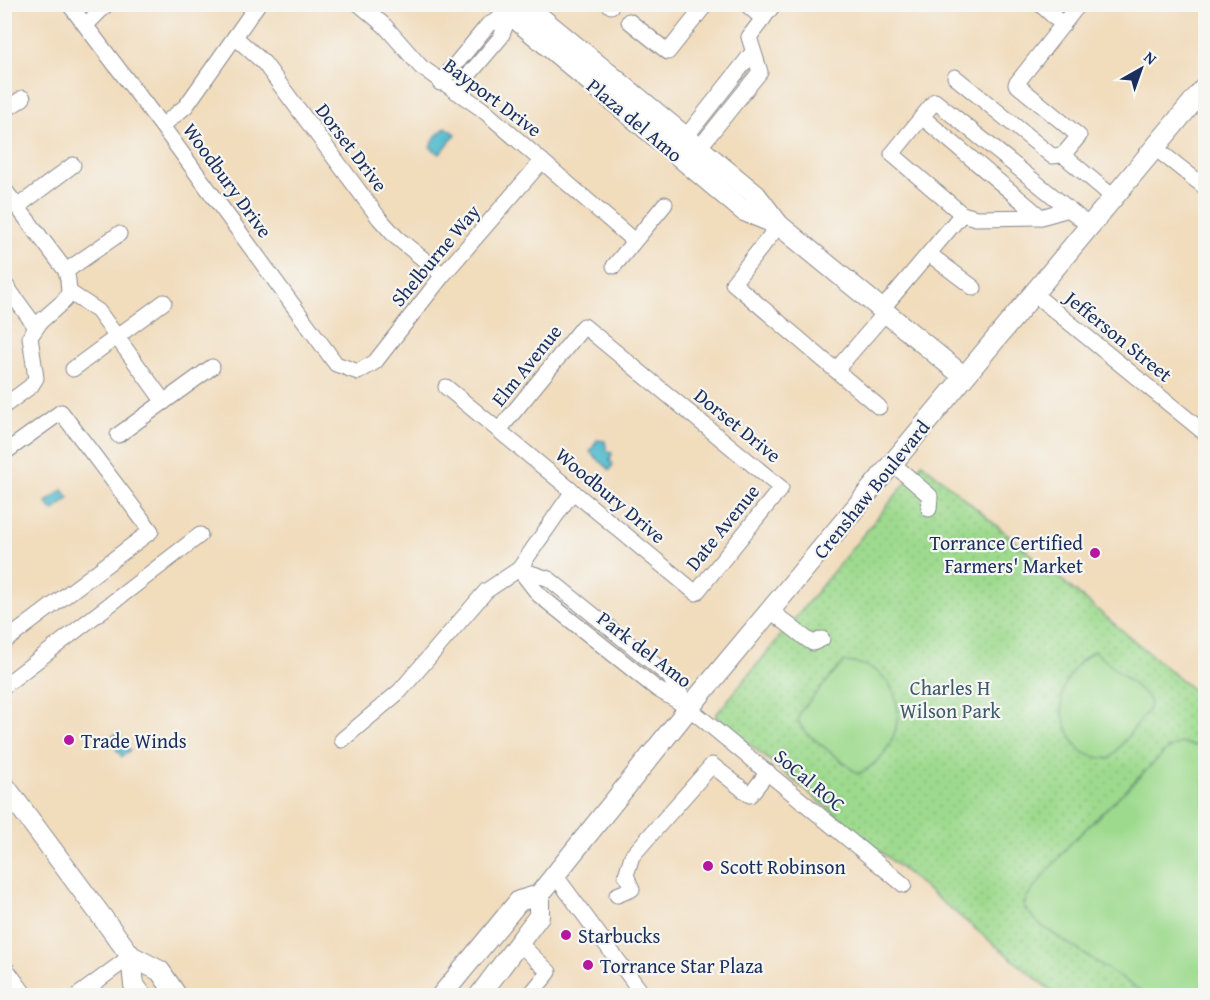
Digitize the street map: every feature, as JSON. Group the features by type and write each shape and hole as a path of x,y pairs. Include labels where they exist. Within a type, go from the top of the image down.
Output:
{"main road":[{"name":"Plaza del Amo","path":"517,9 691,150 744,211 779,225 963,376"},
{"name":"Crenshaw Boulevard","path":"441,996 519,901 539,894 555,875 689,708 1206,86"},
{"path":"4,785 131,956 160,971 177,996"},
{"path":"479,996 539,916 539,894"},
{"path":"131,956 134,985 142,996"}],"street":[{"name":"Woodbury Drive","path":"69,4 162,126 336,364 358,372"},
{"path":"86,25 107,4"},
{"path":"162,126 186,106 258,4"},
{"name":"Bayport Drive","path":"359,4 385,26 421,67 440,83 482,109 634,241"},
{"path":"629,21 668,52 706,4"},
{"path":"746,4 763,19"},
{"path":"691,150 760,72 749,37 774,4"},
{"path":"1040,4 1063,25"},
{"path":"955,77 1052,156 1063,155 1079,136 1016,84 1079,4"},
{"path":"440,83 488,25 517,9"},
{"path":"455,91 501,37 517,9"},
{"name":"Dorset Drive","path":"236,37 264,63 379,218 396,237 443,275"},
{"path":"465,54 477,65"},
{"path":"4,111 23,98"},
{"path":"1069,209 1041,216 976,218 962,214 892,154 935,101 1069,209 1089,226"},
{"path":"922,117 1041,216"},
{"path":"1154,147 1206,188"},
{"path":"1063,155 1113,197"},
{"name":"Shelburne Way","path":"358,372 375,362 443,275 542,161"},
{"path":"18,207 73,165"},
{"path":"4,189 66,271 69,292 65,300 36,327 29,344 36,378 31,386 4,406"},
{"path":"614,266 665,204"},
{"path":"836,370 962,214"},
{"path":"779,225 733,283 879,407"},
{"path":"66,271 119,234"},
{"path":"929,254 974,288"},
{"path":"4,283 36,327"},
{"path":"69,292 98,311 164,402"},
{"name":"Jefferson Street","path":"1033,293 1206,434"},
{"path":"73,369 164,302"},
{"name":"Dorset Drive","path":"584,326 782,488"},
{"name":"Elm Avenue","path":"499,430 584,326"},
{"path":"118,435 212,367"},
{"name":"Woodbury Drive","path":"446,387 696,593"},
{"path":"4,453 62,412 151,531 4,642"},
{"path":"892,463 930,496 929,509"},
{"name":"Date Avenue","path":"696,593 782,488"},
{"path":"342,740 400,691 486,591 519,569 573,491"},
{"path":"4,686 200,535"},
{"name":"Park del Amo","path":"519,569 549,579 669,676 689,708"},
{"path":"771,611 807,640 813,643 822,639"},
{"name":"SoCal ROC","path":"689,708 904,885"},
{"path":"617,895 632,889 626,875 632,856 712,765 750,795 768,772"},
{"path":"555,875 644,996"},
{"path":"519,943 549,972 530,996"},
{"path":"77,996 131,956"},
{"path":"4,966 26,996"}],"green space":[{"name":"Charles H Wilson Park","path":"922,463 1205,700 1205,995 1056,995 715,716"},
{"path":"1094,651 1146,695 1150,702 1149,709 1110,759 1083,752 1073,740 1063,715 1062,698 1068,679 1079,663"},
{"path":"844,662 867,666 883,677 893,691 897,709 896,728 889,746 876,762 858,774 804,731 798,721 800,712"},
{"path":"1180,743 1197,746 1205,752 1205,995 1147,995 1040,925 1024,908 1026,898 1069,845 1168,749"}],"water":[{"path":"446,127 456,134 440,154 430,147 436,136"},
{"path":"597,440 605,441 607,451 612,453 610,461 613,464 610,470 590,452"},
{"path":"63,490 69,498 53,511 46,502"},
{"path":"117,733 130,750 122,757 109,739"}],"place":[{"name":"Torrance Certified Farmers' Market","path":"1095,553"},
{"name":"Trade Winds","path":"69,740"},
{"name":"Scott Robinson","path":"708,866"},
{"name":"Starbucks","path":"566,935"},
{"name":"Torrance Star Plaza","path":"588,965"}]}
